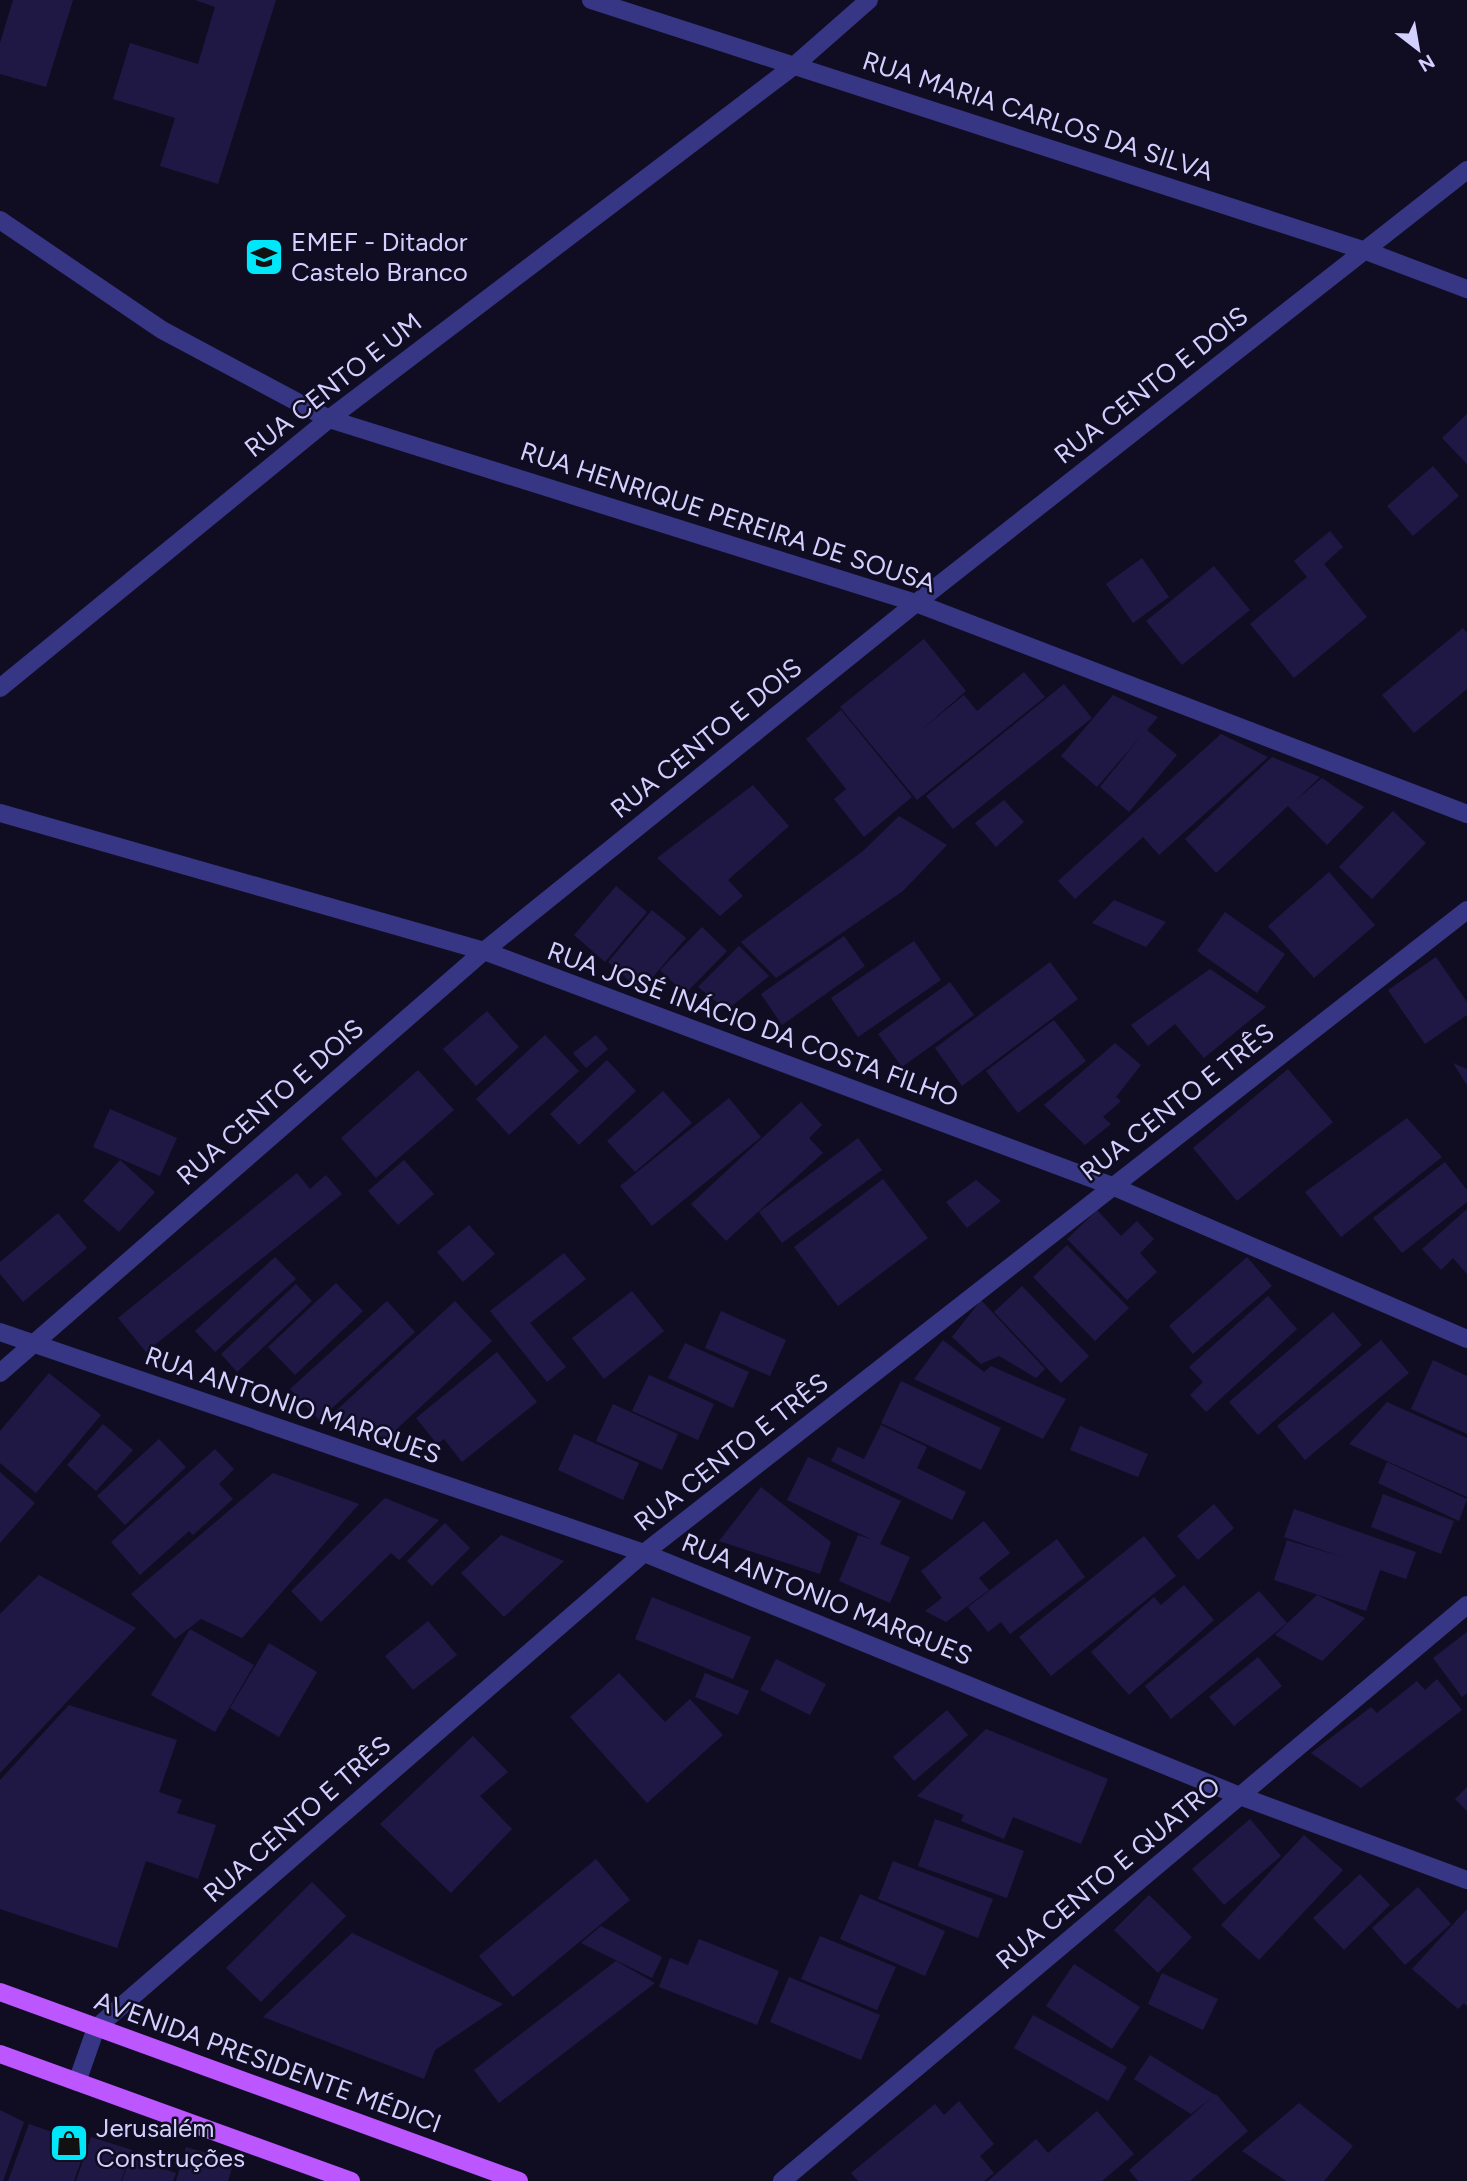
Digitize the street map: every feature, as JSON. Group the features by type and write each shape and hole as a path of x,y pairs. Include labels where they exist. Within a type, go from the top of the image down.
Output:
{"main road":[{"name":"AVENIDA PRESIDENTE MÉDICI","path":"0,1992 519,2181"},
{"path":"0,2054 351,2181"}],"street":[{"name":"RUA MARIA CARLOS DA SILVA","path":"591,0 1366,251 1467,289"},
{"name":"RUA CENTO E UM","path":"0,688 329,419 795,65 869,0"},
{"name":"RUA CENTO E DOIS","path":"0,1373 484,951 916,603 1467,170"},
{"name":"RUA HENRIQUE PEREIRA DE SOUSA","path":"0,220 162,330 329,419 916,603 1467,814"},
{"name":"RUA JOSÉ INÁCIO DA COSTA FILHO","path":"0,813 484,951 1111,1186 1467,1339"},
{"name":"RUA CENTO E TRÊS","path":"77,2082 96,2028 645,1553 1467,910"},
{"name":"RUA ANTONIO MARQUES","path":"0,1332 645,1553 1240,1796 1467,1880"},
{"name":"RUA CENTO E QUATRO","path":"782,2181 1467,1605"}],"building":[{"path":"13,0 73,0 46,87 0,74 0,43"},
{"path":"195,0 276,0 218,184 160,166 175,118 113,99 130,43 198,64 215,7"},
{"path":"1467,414 1467,464 1442,438"},
{"path":"1433,466 1459,496 1413,536 1387,506"},
{"path":"1330,531 1343,547 1324,564 1367,617 1294,678 1250,624 1307,577 1294,561"},
{"path":"1142,558 1169,597 1133,623 1106,584"},
{"path":"1214,566 1250,610 1182,665 1146,621"},
{"path":"1463,628 1467,633 1467,689 1414,733 1382,695"},
{"path":"924,639 966,691 921,730 964,695 977,711 1024,672 1045,697 917,800 840,707"},
{"path":"1064,684 1092,718 953,829 926,796"},
{"path":"1113,695 1158,717 1147,730 1177,755 1129,812 1100,787 1141,736 1097,787 1061,756"},
{"path":"841,710 912,797 864,837 834,799 846,789 806,739"},
{"path":"1221,734 1268,757 1159,855 1143,837 1075,899 1058,881"},
{"path":"1272,757 1320,777 1295,801 1322,778 1364,807 1327,845 1288,806 1216,873 1185,839"},
{"path":"753,785 789,826 728,880 743,896 720,916 657,858"},
{"path":"1004,800 1024,822 996,847 975,823"},
{"path":"1393,811 1426,843 1372,899 1339,867"},
{"path":"899,816 947,845 903,891 776,978 741,942 863,851"},
{"path":"1329,872 1375,925 1314,978 1268,926"},
{"path":"616,886 647,912 605,962 574,935"},
{"path":"1114,900 1166,922 1146,947 1092,923"},
{"path":"652,910 686,938 641,991 608,962"},
{"path":"1225,912 1285,954 1257,993 1197,951"},
{"path":"702,927 727,951 685,994 660,970"},
{"path":"844,936 865,966 782,1025 761,994"},
{"path":"914,941 941,980 858,1037 831,998"},
{"path":"739,946 769,976 727,1010 698,987"},
{"path":"1436,957 1467,1002 1467,1015 1425,1044 1388,990"},
{"path":"1050,962 1078,999 962,1086 935,1048"},
{"path":"1210,969 1266,1007 1204,1058 1175,1024 1148,1046 1131,1025"},
{"path":"950,982 974,1015 902,1067 878,1034"},
{"path":"487,1011 519,1047 476,1086 443,1049"},
{"path":"1054,1020 1086,1061 1018,1113 986,1071"},
{"path":"545,1035 579,1071 509,1135 476,1099"},
{"path":"596,1035 608,1049 586,1068 573,1053"},
{"path":"1115,1043 1141,1065 1116,1097 1121,1101 1103,1117 1111,1124 1085,1145 1044,1105"},
{"path":"607,1060 636,1091 579,1145 550,1114"},
{"path":"1453,1063 1467,1069 1467,1085"},
{"path":"1288,1069 1333,1122 1237,1201 1193,1148"},
{"path":"418,1070 454,1110 376,1178 341,1138"},
{"path":"663,1091 692,1123 635,1172 607,1141"},
{"path":"729,1098 761,1137 652,1226 620,1186"},
{"path":"801,1102 822,1125 809,1138 823,1153 726,1241 691,1204"},
{"path":"110,1109 177,1138 160,1176 93,1147"},
{"path":"1407,1118 1442,1157 1341,1237 1305,1192"},
{"path":"858,1138 882,1170 782,1243 759,1212"},
{"path":"120,1160 155,1192 119,1232 83,1201"},
{"path":"404,1160 434,1194 398,1225 368,1191"},
{"path":"1445,1162 1467,1190 1467,1202 1402,1253 1373,1218"},
{"path":"297,1173 310,1189 326,1175 342,1194 146,1352 118,1318"},
{"path":"883,1179 928,1238 838,1306 794,1247"},
{"path":"976,1180 1001,1201 967,1228 946,1202"},
{"path":"1467,1209 1467,1274 1453,1258 1441,1270 1422,1249"},
{"path":"1097,1210 1121,1236 1137,1221 1154,1239 1140,1253 1157,1272 1127,1300 1067,1239"},
{"path":"58,1213 87,1248 23,1302 0,1274 0,1262"},
{"path":"469,1225 495,1254 463,1282 437,1252"},
{"path":"1067,1245 1129,1308 1095,1341 1033,1277"},
{"path":"564,1253 586,1279 530,1323 566,1367 547,1382 490,1311"},
{"path":"275,1257 296,1279 215,1352 195,1331"},
{"path":"1247,1257 1272,1286 1193,1354 1169,1326"},
{"path":"336,1283 363,1311 295,1375 268,1347"},
{"path":"296,1284 312,1301 237,1372 221,1354"},
{"path":"1022,1286 1089,1356 1061,1383 994,1312"},
{"path":"632,1291 664,1331 604,1379 572,1338"},
{"path":"1268,1296 1297,1329 1206,1412 1190,1395 1203,1382 1189,1367"},
{"path":"981,1300 1045,1369 1036,1378 999,1356 981,1364 952,1337"},
{"path":"387,1301 415,1332 319,1420 290,1389"},
{"path":"455,1301 492,1341 387,1438 326,1420"},
{"path":"721,1311 786,1340 770,1376 705,1348"},
{"path":"1333,1312 1362,1345 1258,1435 1229,1402"},
{"path":"943,1340 984,1372 991,1366 1066,1399 1043,1439 914,1379"},
{"path":"1381,1340 1409,1373 1305,1460 1277,1426"},
{"path":"685,1343 749,1372 733,1408 668,1378"},
{"path":"497,1352 537,1402 462,1462 444,1439 437,1444 416,1418"},
{"path":"1433,1360 1467,1376 1467,1434 1411,1409"},
{"path":"49,1373 101,1415 36,1493 0,1463 0,1431"},
{"path":"649,1375 714,1404 698,1440 632,1411"},
{"path":"901,1381 1001,1428 981,1470 881,1423"},
{"path":"1387,1402 1467,1438 1467,1497 1349,1444"},
{"path":"613,1404 678,1434 662,1470 596,1441"},
{"path":"103,1424 133,1450 96,1491 67,1465"},
{"path":"881,1425 927,1447 917,1468 966,1492 952,1520 831,1461 838,1447 864,1459"},
{"path":"1080,1426 1148,1454 1138,1477 1070,1450"},
{"path":"574,1434 639,1463 623,1500 558,1470"},
{"path":"159,1439 186,1467 125,1525 97,1496"},
{"path":"215,1449 234,1469 219,1484 233,1499 193,1535 189,1531 140,1575 111,1542"},
{"path":"808,1457 901,1501 880,1544 910,1557 890,1603 839,1581 858,1535 873,1540 787,1500"},
{"path":"1387,1462 1467,1499 1459,1521 1378,1483"},
{"path":"0,1472 35,1503 0,1543"},
{"path":"273,1473 359,1504 242,1638 201,1619 175,1639 131,1594"},
{"path":"761,1487 831,1542 820,1574 719,1541"},
{"path":"1383,1494 1454,1521 1441,1554 1371,1527"},
{"path":"385,1498 439,1520 399,1560 391,1553 321,1622 291,1591"},
{"path":"1214,1504 1234,1528 1198,1560 1177,1536"},
{"path":"1294,1509 1416,1552 1406,1579 1380,1570 1366,1611 1274,1580 1287,1540 1345,1558 1284,1537"},
{"path":"984,1521 1010,1553 979,1578 989,1590 946,1622 925,1611 942,1598 921,1571"},
{"path":"445,1523 470,1548 432,1586 407,1561"},
{"path":"501,1535 564,1561 504,1617 461,1573"},
{"path":"1144,1536 1176,1576 1051,1676 1019,1637"},
{"path":"1057,1539 1085,1577 1010,1634 1001,1622 988,1632 968,1607"},
{"path":"39,1575 136,1628 0,1773 0,1614"},
{"path":"1184,1585 1214,1620 1129,1695 1091,1652 1154,1597 1161,1605"},
{"path":"1259,1591 1287,1623 1171,1719 1145,1686"},
{"path":"1317,1595 1365,1618 1322,1661 1275,1635"},
{"path":"652,1597 751,1637 733,1679 635,1639"},
{"path":"428,1621 457,1655 413,1690 385,1656"},
{"path":"190,1629 254,1665 215,1732 151,1695"},
{"path":"1467,1632 1467,1693 1462,1697 1433,1658"},
{"path":"269,1643 317,1672 279,1737 230,1708"},
{"path":"1258,1657 1282,1686 1234,1726 1209,1697"},
{"path":"776,1659 826,1684 810,1715 760,1690"},
{"path":"619,1673 665,1722 690,1699 723,1735 647,1803 570,1717"},
{"path":"705,1673 749,1691 738,1715 695,1697"},
{"path":"1437,1679 1462,1710 1361,1788 1311,1753 1371,1707 1377,1713 1417,1681 1425,1690"},
{"path":"69,1705 177,1740 159,1792 182,1800 177,1813 216,1825 198,1879 146,1861 117,1948 0,1909 0,1780"},
{"path":"947,1710 968,1735 914,1781 893,1757"},
{"path":"986,1729 1108,1779 1081,1844 1013,1817 1004,1839 961,1821 964,1815 917,1796"},
{"path":"473,1736 508,1772 480,1796 512,1829 451,1893 380,1824"},
{"path":"1467,1787 1467,1811 1455,1799"},
{"path":"935,1819 1024,1851 1007,1898 918,1866"},
{"path":"1250,1819 1281,1856 1224,1905 1192,1869"},
{"path":"1304,1835 1343,1870 1259,1960 1221,1925"},
{"path":"596,1859 630,1900 513,1997 479,1956"},
{"path":"893,1861 993,1899 978,1938 878,1899"},
{"path":"1360,1874 1390,1905 1344,1950 1313,1918"},
{"path":"312,1882 346,1916 261,2002 226,1968"},
{"path":"1418,1887 1451,1924 1405,1965 1372,1928"},
{"path":"860,1894 945,1931 925,1976 840,1939"},
{"path":"1149,1895 1192,1937 1158,1973 1114,1930"},
{"path":"1467,1909 1467,2006 1464,2003 1458,2009 1412,1969"},
{"path":"601,1926 662,1957 652,1978 581,1943"},
{"path":"352,1933 503,2004 435,2050 424,2079 263,2017"},
{"path":"820,1936 896,1967 877,2010 801,1979"},
{"path":"699,1939 779,1971 757,2025 659,1987 670,1958 688,1965"},
{"path":"616,1961 655,1983 499,2103 474,2070"},
{"path":"1074,1964 1140,2007 1112,2049 1046,2006"},
{"path":"1162,1973 1218,1999 1203,2030 1148,2004"},
{"path":"789,1977 880,2015 861,2060 770,2022"},
{"path":"1033,2015 1127,2067 1108,2101 1014,2048"},
{"path":"1150,2055 1215,2095 1191,2114 1134,2079"},
{"path":"1216,2094 1248,2131 1190,2181 1138,2181 1129,2170"},
{"path":"959,2101 994,2144 980,2156 994,2173 984,2181 858,2181 851,2173 935,2104 944,2115"},
{"path":"1299,2103 1353,2146 1324,2181 1286,2181 1242,2151"},
{"path":"0,2110 24,2122 3,2181 0,2181"},
{"path":"1097,2111 1134,2154 1102,2181 988,2181 1036,2139 1048,2153"},
{"path":"29,2124 87,2144 74,2181 8,2181"},
{"path":"91,2137 132,2150 121,2181 76,2181"},
{"path":"186,2147 234,2161 228,2181 176,2181"},
{"path":"130,2158 176,2173 173,2181 122,2181"}],"place":[{"name":"EMEF - Ditador Castelo Branco","path":"264,257"},
{"name":"Jerusalém Construções","path":"69,2143"}]}
